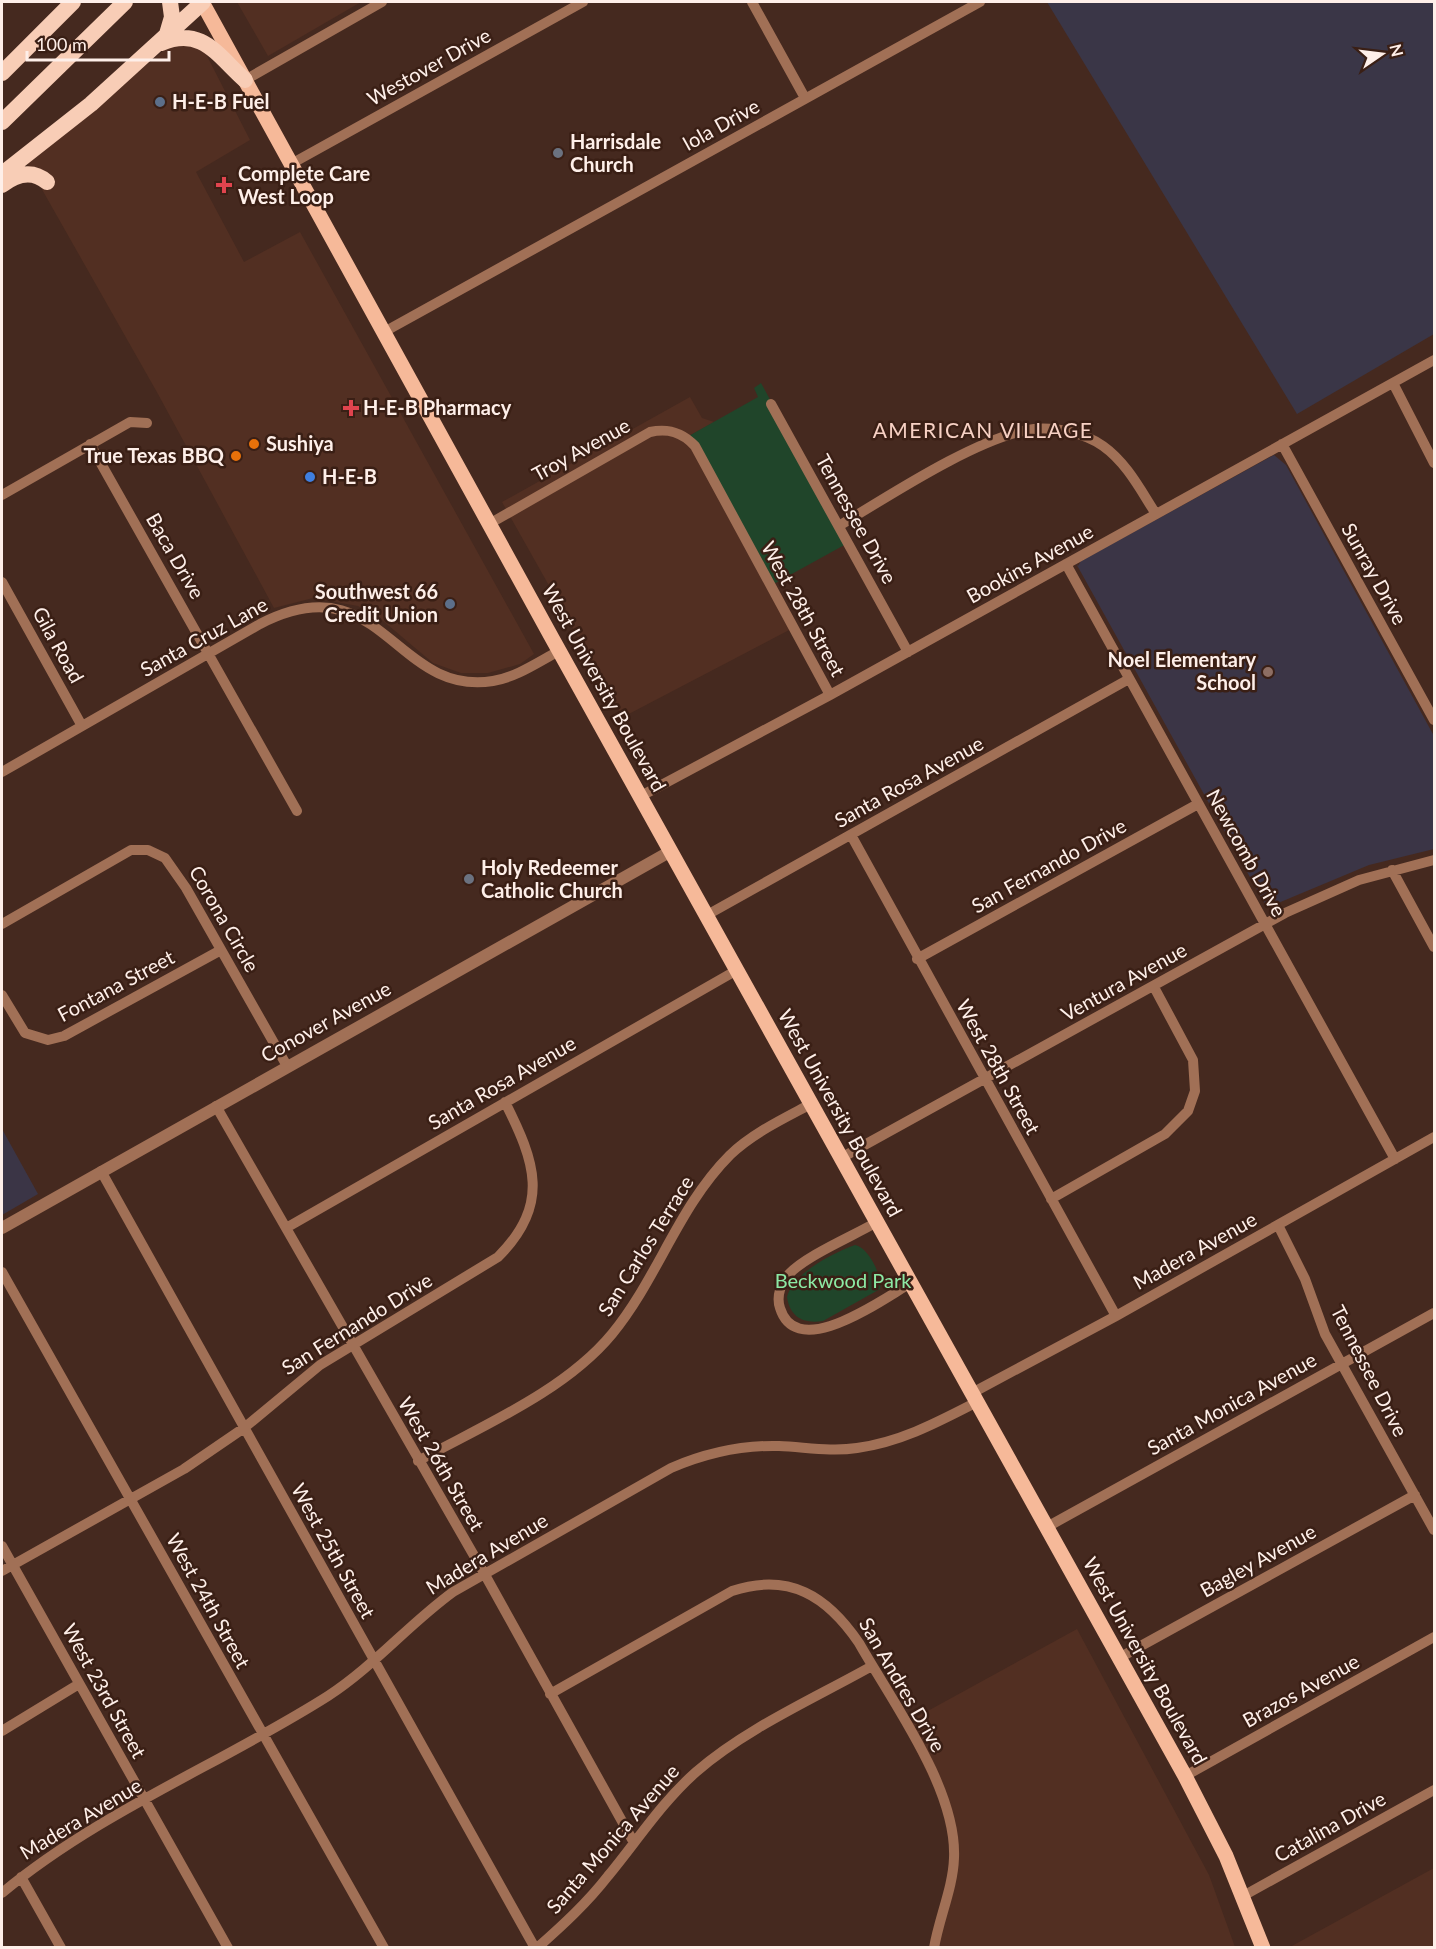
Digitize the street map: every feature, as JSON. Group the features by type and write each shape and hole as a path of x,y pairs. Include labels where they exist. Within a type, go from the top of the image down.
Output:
{"highway":[{"path":"2,73 73,2"},
{"path":"2,122 125,2"},
{"path":"160,40 172,17 170,2"},
{"path":"2,174 91,104 203,2"},
{"path":"160,40 177,37 200,39 245,80"},
{"path":"2,185 20,174 38,176 47,182"}],"main road":[{"name":"West University Boulevard","path":"203,2 559,651 1185,1776 1226,1856 1263,1947"}],"street":[{"path":"245,80 382,2"},
{"name":"Westover Drive","path":"291,164 584,2"},
{"path":"752,2 806,98"},
{"name":"Iola Drive","path":"384,332 980,2"},
{"name":"Bookins Avenue","path":"641,796 830,695 1434,360"},
{"path":"1393,383 1434,463"},
{"name":"Tennessee Drive","path":"771,404 908,652"},
{"path":"2,495 130,422 147,423"},
{"path":"838,526 974,450 1019,432 1042,429 1079,435 1104,447 1128,472 1156,514"},
{"name":"Troy Avenue","path":"489,524 650,432 666,430 685,437 695,446 745,539"},
{"name":"Baca Drive","path":"90,444 297,812"},
{"name":"Sunray Drive","path":"1282,444 1434,720"},
{"name":"West 28th Street","path":"745,539 830,695"},
{"name":"Newcomb Drive","path":"1066,564 1395,1159"},
{"name":"Gila Road","path":"2,582 82,726"},
{"name":"Santa Cruz Lane","path":"2,772 274,617 324,607 337,609 362,618 384,632 416,661 442,676 458,681 484,682 509,677 559,651"},
{"name":"Santa Rosa Avenue","path":"707,915 1129,679"},
{"name":"San Fernando Drive","path":"917,959 1198,804"},
{"name":"West 28th Street","path":"851,835 917,959 1116,1316"},
{"name":"Corona Circle","path":"2,924 131,850 148,850 165,858 172,865 287,1066"},
{"name":"Conover Avenue","path":"2,1228 670,851"},
{"name":"Ventura Avenue","path":"841,1158 1265,925 1359,880 1434,860"},
{"path":"1392,870 1434,947"},
{"name":"Fontana Street","path":"2,994 25,1033 48,1040 64,1036 221,950"},
{"name":"Santa Rosa Avenue","path":"286,1228 737,970"},
{"path":"1051,1199 1165,1134 1188,1112 1195,1092 1193,1060 1154,987"},
{"name":"San Fernando Drive","path":"2,1571 184,1469 244,1428 292,1385 352,1344 490,1263 510,1245 520,1230 532,1197 531,1162 527,1146 505,1102"},
{"name":"San Carlos Terrace","path":"418,1461 541,1392 579,1366 611,1335 638,1298 684,1213 704,1185 731,1154 764,1130 811,1104"},
{"name":"West 26th Street","path":"216,1106 484,1573 633,1841"},
{"name":"Madera Avenue","path":"2,1893 64,1848 325,1698 374,1661 427,1611 484,1573 658,1475 697,1458 752,1446 837,1449 886,1443 922,1430 1116,1316 1434,1137"},
{"name":"West 25th Street","path":"101,1171 536,1947"},
{"path":"877,1222 791,1272 780,1291 778,1300 784,1317 802,1329 824,1329 911,1283"},
{"name":"Tennessee Drive","path":"1278,1225 1293,1251 1325,1334 1434,1530"},
{"name":"West 24th Street","path":"2,1272 384,1947"},
{"name":"Santa Monica Avenue","path":"1047,1527 1434,1313"},
{"name":"Bagley Avenue","path":"1119,1658 1415,1495"},
{"name":"West 23rd Street","path":"2,1546 228,1947"},
{"name":"San Andres Drive","path":"550,1694 732,1591 758,1585 794,1588 821,1600 845,1622 872,1666 939,1785 951,1815 954,1861 934,1947"},
{"name":"Brazos Avenue","path":"1185,1776 1434,1637"},
{"name":"Santa Monica Avenue","path":"536,1947 571,1918 608,1876 633,1841 692,1776 717,1756 872,1666"},
{"path":"2,1731 79,1684"},
{"name":"Catalina Drive","path":"1243,1896 1434,1790"},
{"path":"21,1877 61,1947"}],"shaded area":[{"path":"237,2 361,2 268,56"},
{"path":"1047,2 1434,2 1434,334 1297,414"},
{"path":"192,44 206,54 250,140 196,172 244,262 300,232 534,654 520,664 488,673 461,673 433,663 382,620 358,606 313,598 274,608 158,394 27,163 168,47"},
{"path":"690,397 702,418 714,422 687,437 793,628 623,717 502,502"},
{"name":"Noel Elementary School","path":"1274,455 1286,465 1434,736 1434,849 1369,865 1271,906 1266,906 1073,558 1078,566 1081,561"},
{"path":"2,1129 38,1194 2,1215"},
{"path":"1077,1629 1209,1875 1235,1947 934,1947 955,1855 953,1828 904,1724"},
{"path":"1434,1868 1434,1947 1290,1947"}],"green space":[{"path":"761,383 848,543 770,586 687,437 758,397 754,388"},
{"name":"Beckwood Park","path":"855,1245 865,1251 874,1263 880,1289 823,1321 804,1320 794,1314 787,1297 797,1280 815,1265"}],"place":[{"name":"H-E-B Fuel","path":"160,102"},
{"name":"Harrisdale Church","path":"558,153"},
{"name":"Complete Care West Loop","path":"224,185"},
{"name":"H-E-B Pharmacy","path":"351,408"},
{"name":"Sushiya","path":"254,444"},
{"name":"True Texas BBQ","path":"236,456"},
{"name":"H-E-B","path":"310,477"},
{"name":"Southwest 66 Credit Union","path":"450,604"},
{"name":"Noel Elementary School","path":"1268,672"},
{"name":"Holy Redeemer Catholic Church","path":"469,879"}],"district":[{"name":"AMERICAN VILLAGE","path":"983,431"}]}
